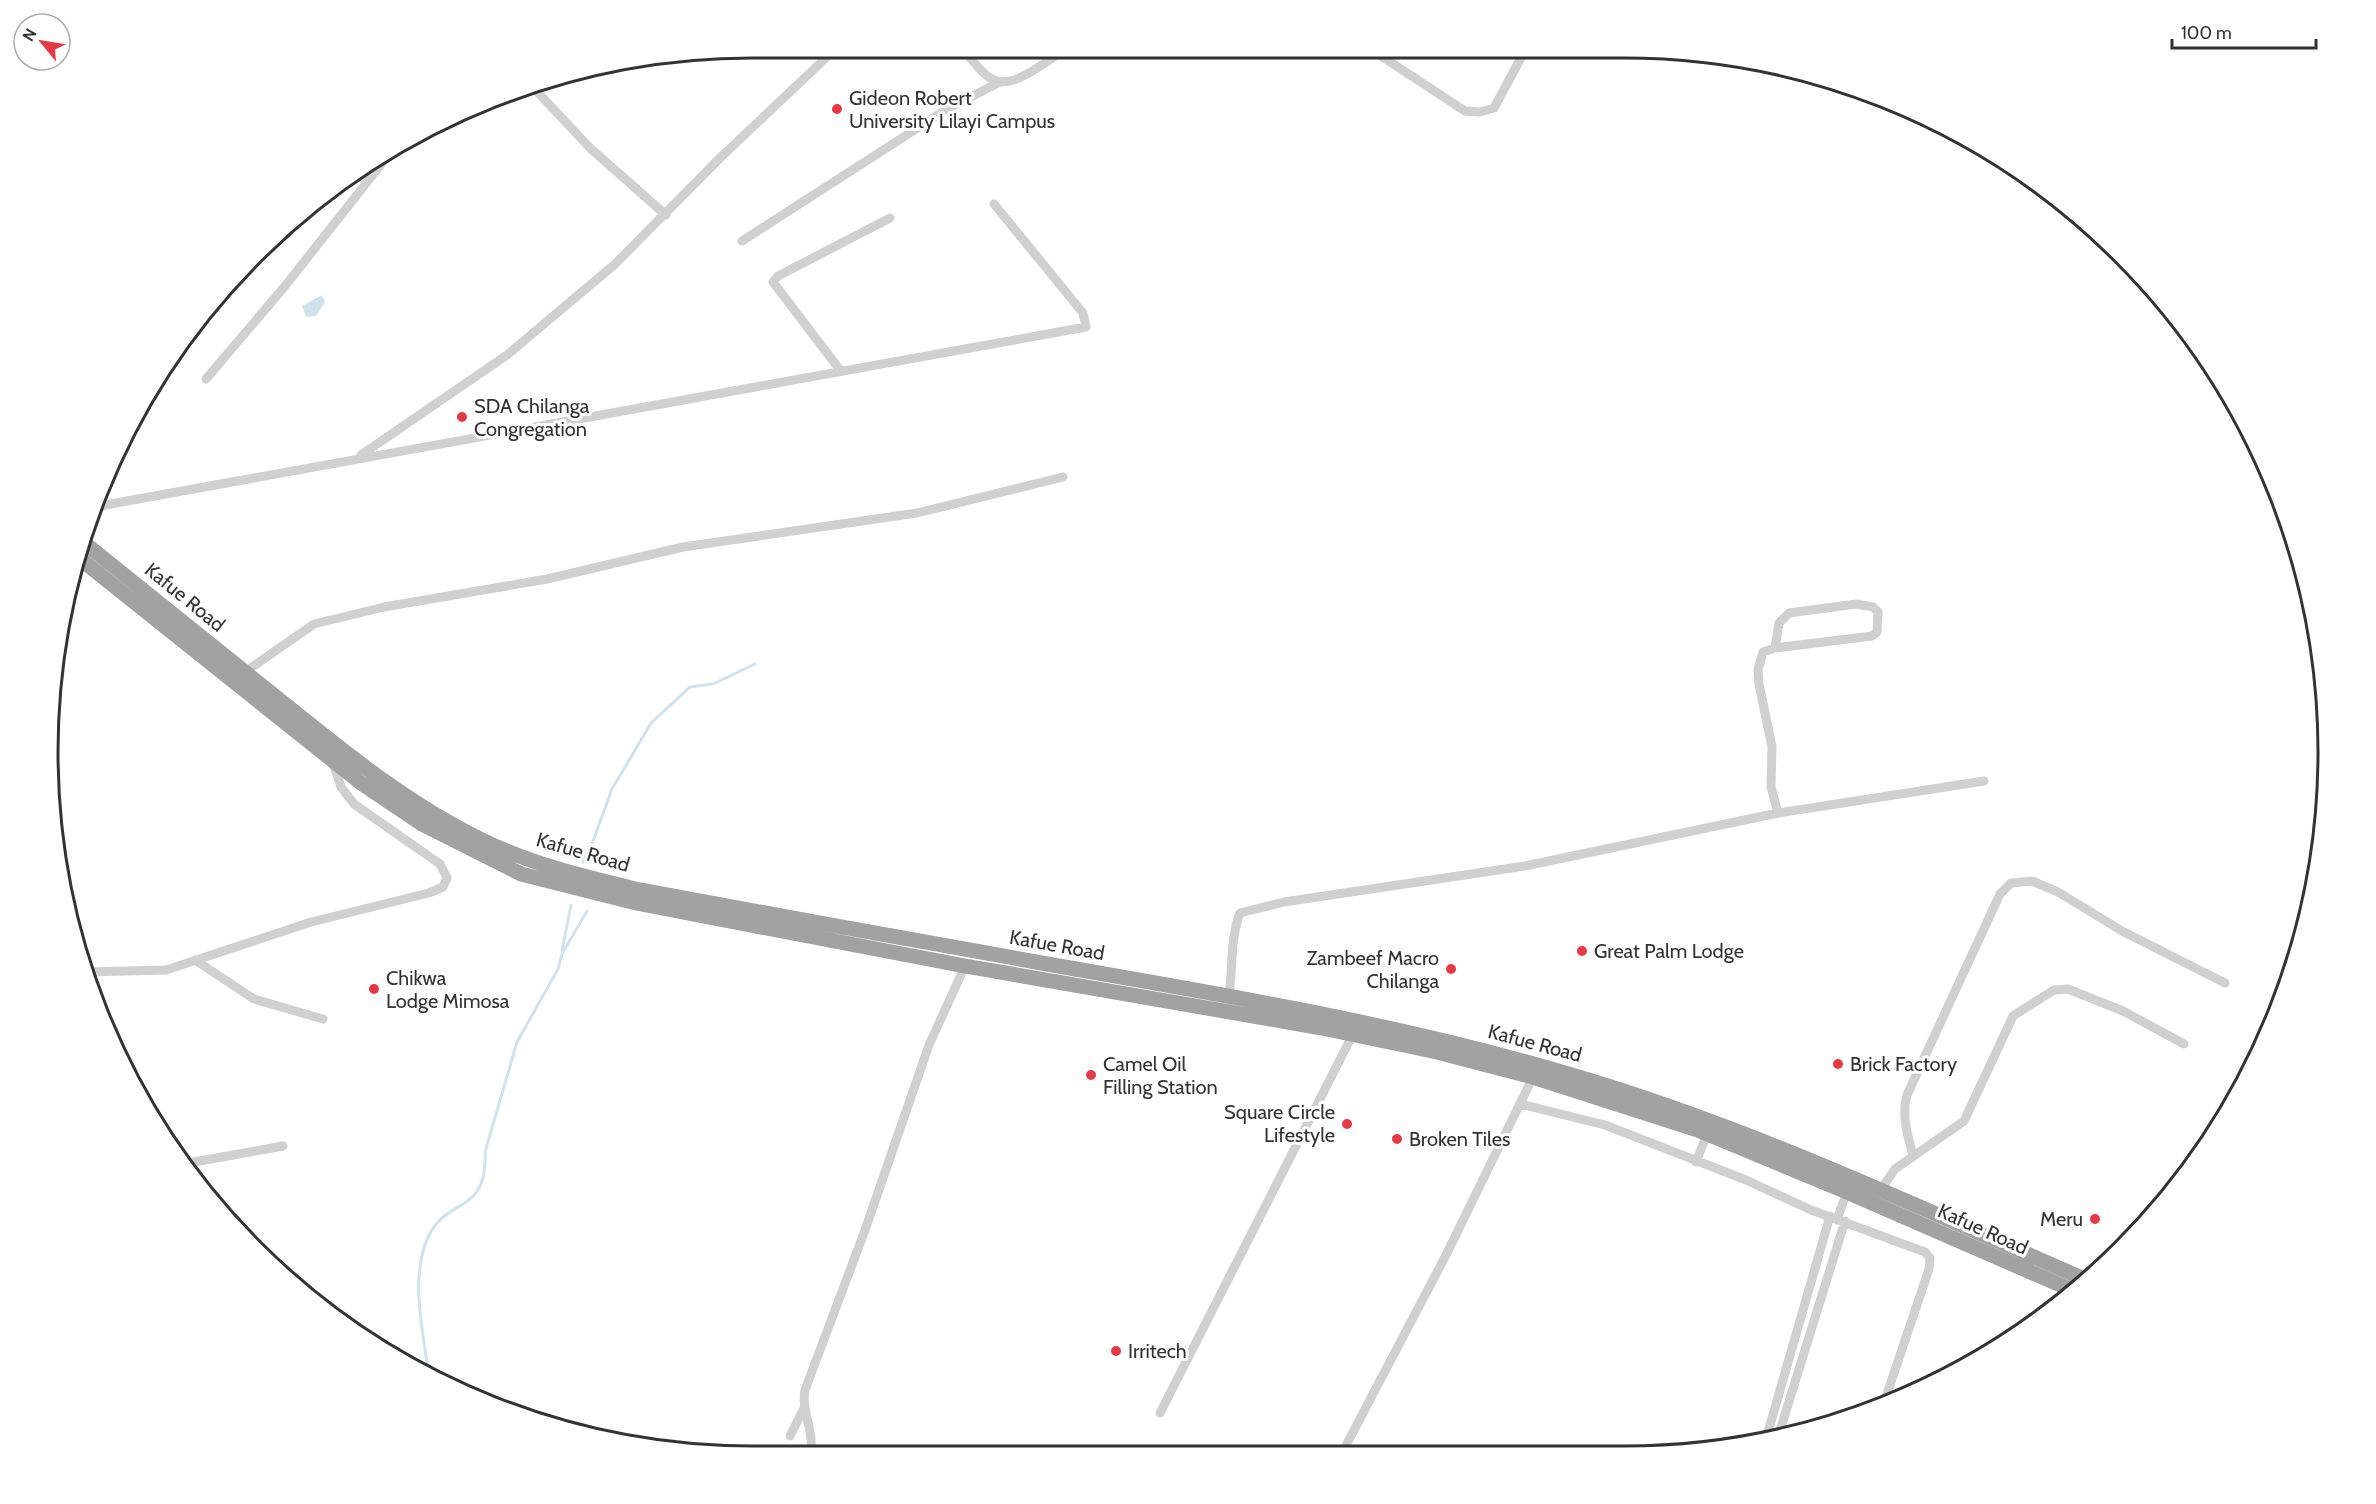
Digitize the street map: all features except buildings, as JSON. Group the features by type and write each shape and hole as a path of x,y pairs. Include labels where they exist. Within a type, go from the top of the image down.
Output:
{"highway":[{"name":"Kafue Road","path":"90,547 350,756 406,795 482,840 550,868 651,892 1228,996 1415,1033 1650,1098 1880,1191 2077,1276"},
{"name":"Kafue Road","path":"85,563 383,799 430,829 499,865 547,883 636,903 965,966 1353,1034 1437,1052 1533,1077 1610,1100 1707,1134 2064,1287"}],"street":[{"path":"356,458 507,355 615,265 721,158 825,59"},
{"path":"971,59 989,77 1000,82"},
{"path":"742,241 947,109 1000,82 1017,78 1050,59"},
{"path":"1386,59 1465,111 1480,112 1494,108 1520,59"},
{"path":"538,92 590,148 666,215"},
{"path":"206,379 285,286 378,168"},
{"path":"104,506 356,458 1086,327 1083,313 994,204"},
{"path":"840,370 773,282 778,276 890,218"},
{"path":"245,672 314,624 384,607 547,579 683,547 918,513 1063,477"},
{"path":"1775,648 1779,623 1789,613 1856,604 1873,607 1878,612 1877,632 1872,636 1775,648 1763,652 1758,670 1772,747 1772,787 1778,813"},
{"path":"94,972 166,970 311,922 438,890 446,882 446,873 440,864 363,812 346,796 332,760"},
{"path":"1228,996 1233,969 1235,924 1240,913 1284,902 1525,866 1778,813 1984,781"},
{"path":"1913,1156 1904,1119 1903,1108 1907,1095 1995,905 2005,888 2012,883 2032,881 2058,892 2122,931 2225,984"},
{"path":"195,960 254,999 323,1019"},
{"path":"811,1445 811,1433 804,1408 805,1390 868,1222 929,1045 965,966"},
{"path":"1880,1191 1895,1169 1964,1121 2013,1016 2054,990 2068,988 2123,1011 2184,1044"},
{"path":"1160,1413 1353,1034"},
{"path":"1346,1445 1446,1255 1533,1077"},
{"path":"1520,1104 1605,1125 1746,1180 1792,1202 1925,1252 1930,1258 1929,1269 1887,1394"},
{"path":"1696,1162 1707,1134"},
{"path":"196,1165 283,1146"},
{"path":"1769,1430 1847,1192"},
{"path":"1781,1427 1838,1219"},
{"path":"790,1436 804,1408"}],"water":[{"path":"322,295 325,302 316,316 306,317 302,306"}],"waterway":[{"path":"596,860 592,844 612,789 651,723 690,687 713,684 755,664"},
{"path":"583,862 591,846"},
{"path":"562,951 571,905"},
{"path":"427,1365 419,1306 419,1274 426,1242 434,1227 443,1217 472,1197 480,1187 484,1173 485,1152 517,1042 587,911"}],"place":[{"name":"Gideon Robert University Lilayi Campus","path":"837,109"},
{"name":"SDA Chilanga Congregation","path":"462,417"},
{"name":"Great Palm Lodge","path":"1582,951"},
{"name":"Zambeef Macro Chilanga","path":"1451,969"},
{"name":"Chikwa Lodge Mimosa","path":"374,989"},
{"name":"Brick Factory","path":"1838,1064"},
{"name":"Camel Oil Filling Station","path":"1091,1075"},
{"name":"Square Circle Lifestyle","path":"1347,1124"},
{"name":"Broken Tiles","path":"1397,1139"},
{"name":"Meru","path":"2095,1219"},
{"name":"Irritech","path":"1116,1351"}]}
